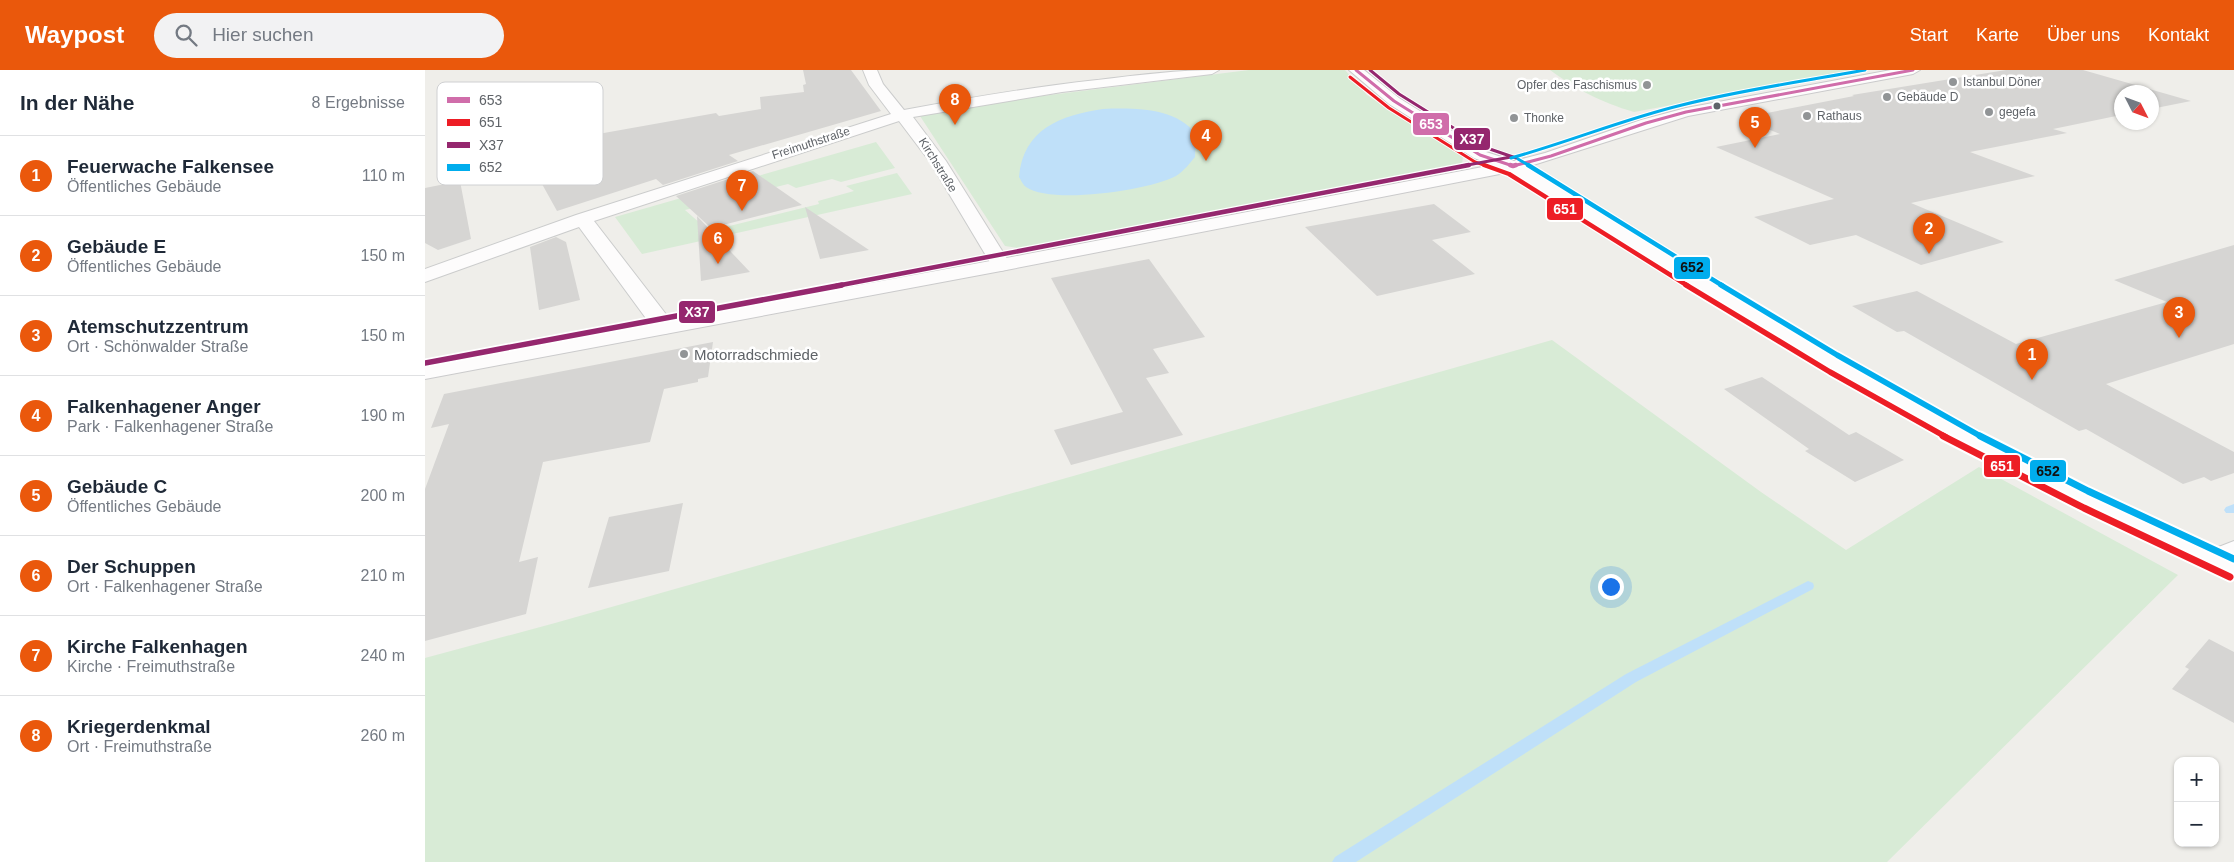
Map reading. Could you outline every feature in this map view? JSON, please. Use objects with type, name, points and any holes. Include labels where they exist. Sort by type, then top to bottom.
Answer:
[{"type":"street","name":"Kirchstraße","points":[[870,70],[876,85],[938,161],[1001,265]]},
{"type":"street","name":"Freimuthstraße","points":[[425,276],[583,218],[902,115],[963,103],[1062,88],[1212,70]]},
{"type":"street","points":[[1356,70],[1394,102],[1480,155],[1513,166],[1763,321],[1862,379],[2005,458],[2227,560]]},
{"type":"street","points":[[1375,70],[1406,94],[1500,150],[1513,166]]},
{"type":"street","points":[[425,372],[1001,265],[1513,166],[1551,156],[1646,123],[1686,112],[1913,70]]},
{"type":"street","points":[[583,218],[664,327]]},
{"type":"green space","points":[[1249,70],[1345,70],[1367,95],[1463,155],[1462,166],[1443,172],[1025,249],[1005,246],[920,116],[947,108]]},
{"type":"green space","points":[[1550,70],[1862,70],[1634,112],[1590,95]]},
{"type":"green space","points":[[876,142],[895,168],[841,182],[832,179],[796,188],[788,184],[685,210],[709,231],[819,204],[818,201],[854,191],[846,186],[897,173],[912,194],[642,254],[615,217]]},
{"type":"green space","points":[[1552,340],[1761,492],[1846,550],[1979,467],[2178,575],[1887,862],[425,862],[425,658],[555,623]]},
{"type":"water","points":[[1103,109],[1141,109],[1166,114],[1177,119],[1196,134],[1195,157],[1176,176],[1145,186],[1101,194],[1056,195],[1039,192],[1025,186],[1019,177],[1022,161],[1028,147],[1036,136],[1059,120]]},
{"type":"building","points":[[803,70],[851,70],[881,111],[729,155],[738,161],[663,185],[656,179],[557,211],[543,185],[603,185],[603,133],[716,113],[719,116],[761,109],[760,97],[804,92],[803,85],[806,84]]},
{"type":"building","points":[[2006,70],[2083,70],[2135,85],[2114,85],[2114,116],[2053,129],[2067,133],[1970,152],[2035,176],[1911,203],[2004,242],[1921,265],[1856,235],[1810,245],[1754,217],[1834,199],[1716,147],[1780,134],[1741,118],[1854,96],[1852,95]]},
{"type":"building","points":[[2159,92],[2191,101],[2159,107]]},
{"type":"building","points":[[753,171],[802,205],[711,228],[676,196]]},
{"type":"building","points":[[440,185],[461,185],[471,239],[438,250],[425,243],[425,188]]},
{"type":"building","points":[[1434,204],[1471,232],[1432,240],[1475,274],[1377,296],[1305,227]]},
{"type":"building","points":[[805,207],[869,250],[820,259]]},
{"type":"building","points":[[697,216],[750,272],[701,281]]},
{"type":"building","points":[[556,237],[566,242],[580,300],[539,310],[530,247]]},
{"type":"building","points":[[2234,245],[2234,344],[2106,384],[2234,452],[2234,473],[2211,481],[2204,477],[2183,484],[2086,429],[2079,431],[1904,331],[1897,332],[1852,306],[1917,291],[2016,344],[2167,302],[2114,280]]},
{"type":"building","points":[[1149,259],[1205,337],[1153,349],[1169,373],[1146,378],[1183,435],[1071,465],[1054,430],[1123,412],[1051,278]]},
{"type":"building","points":[[713,342],[708,377],[698,379],[698,382],[664,389],[650,442],[543,462],[519,562],[538,557],[526,614],[425,641],[425,489],[449,424],[431,428],[444,394]]},
{"type":"building","points":[[1762,377],[1849,435],[1856,432],[1904,460],[1855,482],[1805,451],[1809,449],[1724,389]]},
{"type":"building","points":[[683,503],[669,571],[588,588],[609,517]]},
{"type":"building","points":[[2209,639],[2234,652],[2234,723],[2172,689],[2189,669],[2185,667]]},
{"type":"waterway","points":[[2230,510],[2234,508]]},
{"type":"waterway","points":[[1341,862],[1631,678],[1808,586]]},
{"type":"transit line","name":"653","points":[[1356,70],[1394,101],[1480,155],[1513,166]]},
{"type":"transit line","name":"X37","points":[[1370,70],[1399,94],[1484,147],[1516,158]]},
{"type":"transit line","name":"652","points":[[1511,158],[1548,148],[1643,115],[1684,104],[1865,70]]},
{"type":"transit line","name":"653","points":[[1513,166],[1551,156],[1646,123],[1686,112],[1913,70]]},
{"type":"transit line","name":"651","points":[[1350,77],[1389,108],[1475,162],[1509,174],[1722,307],[1885,404],[2048,490],[2230,577]]},
{"type":"transit line","name":"X37","points":[[425,363],[999,256],[1511,157]]},
{"type":"transit line","name":"652","points":[[1518,159],[1783,323],[1945,417],[2088,491],[2234,559]]},
{"type":"place","name":"Istanbul Döner","points":[[1953,82]]},
{"type":"place","name":"Opfer des Faschismus","points":[[1647,85]]},
{"type":"place","name":"Gebäude D","points":[[1887,97]]},
{"type":"place","name":"gegefa","points":[[1989,112]]},
{"type":"place","name":"Rathaus","points":[[1807,116]]},
{"type":"place","name":"Thonke","points":[[1514,118]]},
{"type":"place","name":"Kriegerdenkmal","points":[[955,125]]},
{"type":"place","name":"Gebäude C","points":[[1755,148]]},
{"type":"place","name":"Falkenhagener Anger","points":[[1206,161]]},
{"type":"place","name":"Kirche Falkenhagen","points":[[742,211]]},
{"type":"place","name":"Gebäude E","points":[[1929,254]]},
{"type":"place","name":"Der Schuppen","points":[[718,264]]},
{"type":"place","name":"Atemschutzzentrum","points":[[2179,338]]},
{"type":"place","name":"Motorradschmiede","points":[[684,354]]},
{"type":"place","name":"Feuerwache Falkensee","points":[[2032,380]]}]
